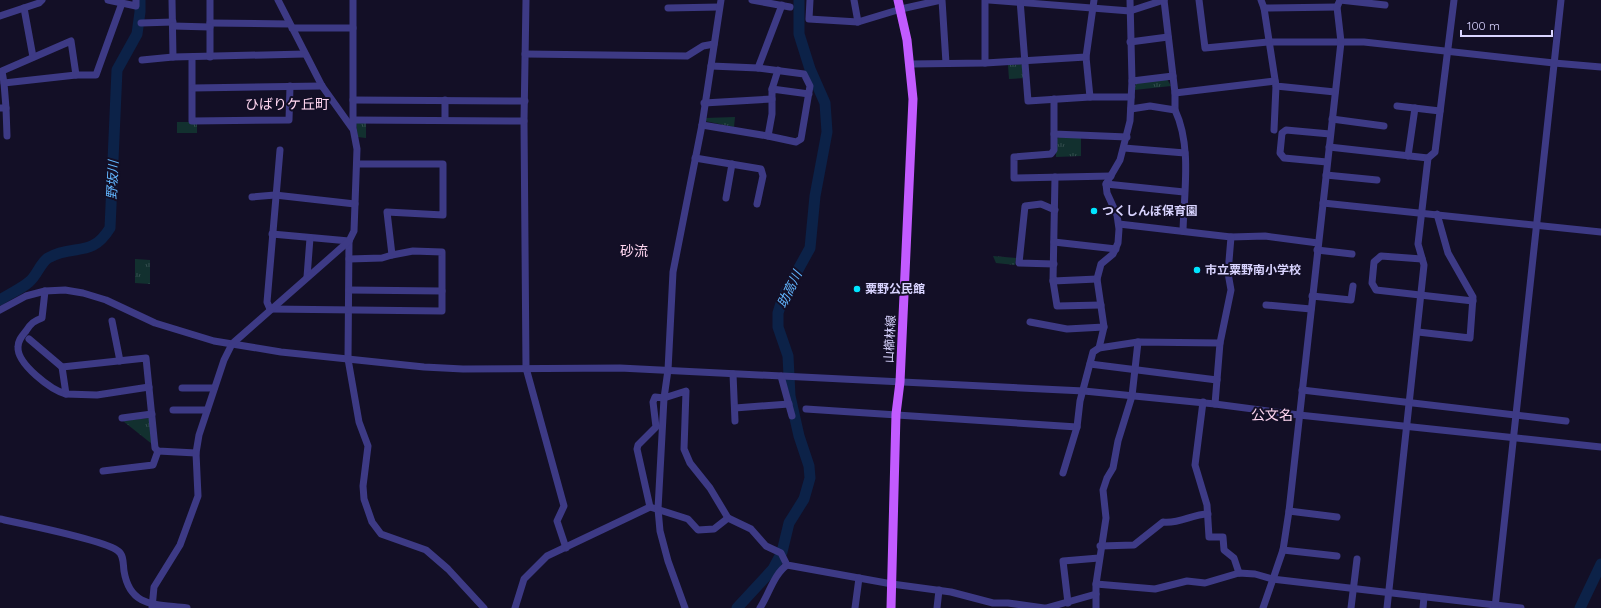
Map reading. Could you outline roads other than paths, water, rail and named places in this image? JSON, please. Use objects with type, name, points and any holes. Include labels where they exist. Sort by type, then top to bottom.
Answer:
[{"type":"main road","name":"山櫛林線","points":[[891,608],[896,414],[900,382],[913,99],[911,64],[899,4]]},
{"type":"street","points":[[0,16],[39,3],[42,0]]},
{"type":"street","points":[[108,0],[136,6],[136,0]]},
{"type":"street","points":[[172,0],[173,57]]},
{"type":"street","points":[[210,0],[210,57]]},
{"type":"street","points":[[278,0],[322,86],[352,128]]},
{"type":"street","points":[[152,606],[154,587],[180,545],[198,496],[196,453],[199,435],[214,388],[232,344],[349,241],[354,231],[357,150],[352,128],[353,0]]},
{"type":"street","points":[[526,0],[524,121],[526,368],[564,506],[557,521],[566,548]]},
{"type":"street","points":[[756,0],[790,7]]},
{"type":"street","points":[[810,0],[809,19],[858,22],[899,4],[942,0],[946,63]]},
{"type":"street","points":[[854,0],[858,22]]},
{"type":"street","points":[[985,0],[985,63]]},
{"type":"street","points":[[989,0],[1050,3],[1130,11],[1164,0],[1175,93],[1175,110],[1180,121],[1185,153],[1183,231]]},
{"type":"street","points":[[1090,97],[1086,57],[1094,0]]},
{"type":"street","points":[[1099,348],[1104,328],[1097,280],[1101,264],[1113,254],[1118,243],[1117,215],[1107,193],[1106,184],[1124,148],[1131,109],[1132,81],[1130,0]]},
{"type":"street","points":[[1199,0],[1205,48],[1268,42],[1364,42],[1601,67]]},
{"type":"street","points":[[1262,0],[1275,84],[1274,130]]},
{"type":"street","points":[[1386,608],[1418,332],[1424,265],[1418,244],[1421,213],[1428,158],[1435,152],[1454,0]]},
{"type":"street","points":[[1495,606],[1561,0]]},
{"type":"street","points":[[1020,1],[1028,101],[1090,97],[1131,97]]},
{"type":"street","points":[[1264,8],[1339,2],[1385,6]]},
{"type":"street","points":[[1263,608],[1283,550],[1289,511],[1317,246],[1341,42],[1339,2]]},
{"type":"street","points":[[4,83],[76,75],[96,75],[122,3]]},
{"type":"street","points":[[668,8],[720,4],[704,103],[702,125],[673,272],[668,370],[664,398],[658,509],[660,531],[668,561],[685,608]]},
{"type":"street","points":[[758,68],[782,5]]},
{"type":"street","points":[[24,8],[34,57]]},
{"type":"street","points":[[141,23],[353,28]]},
{"type":"street","points":[[1130,42],[1168,38]]},
{"type":"street","points":[[7,136],[3,108],[4,83],[1,70],[70,41],[76,75]]},
{"type":"street","points":[[526,54],[687,56],[703,46],[714,44]]},
{"type":"street","points":[[142,60],[173,57],[305,54]]},
{"type":"street","points":[[192,57],[192,121],[289,120],[290,86]]},
{"type":"street","points":[[911,64],[985,63],[1086,57]]},
{"type":"street","points":[[702,125],[796,142],[801,139],[809,94],[810,86],[804,74],[758,68],[711,66]]},
{"type":"street","points":[[768,136],[772,114],[772,89],[778,70]]},
{"type":"street","points":[[1132,81],[1173,76]]},
{"type":"street","points":[[1175,93],[1275,84],[1335,92]]},
{"type":"street","points":[[193,88],[322,86]]},
{"type":"street","points":[[772,89],[809,94]]},
{"type":"street","points":[[704,103],[772,99]]},
{"type":"street","points":[[1054,99],[1054,150],[1050,154],[1014,157],[1014,178],[1111,176]]},
{"type":"street","points":[[353,100],[525,101]]},
{"type":"street","points":[[444,100],[445,120]]},
{"type":"street","points":[[1131,109],[1150,106],[1175,110]]},
{"type":"street","points":[[1397,106],[1440,111]]},
{"type":"street","points":[[1408,156],[1415,108]]},
{"type":"street","points":[[1332,119],[1384,126]]},
{"type":"street","points":[[352,120],[524,121]]},
{"type":"street","points":[[1327,162],[1284,158],[1280,153],[1282,133],[1286,130],[1330,134]]},
{"type":"street","points":[[1054,134],[1127,137]]},
{"type":"street","points":[[1329,147],[1428,158]]},
{"type":"street","points":[[1124,148],[1185,153]]},
{"type":"street","points":[[270,309],[266,302],[280,150]]},
{"type":"street","points":[[695,158],[761,169],[763,176],[757,204]]},
{"type":"street","points":[[357,164],[443,164],[443,215],[387,212],[392,255]]},
{"type":"street","points":[[726,198],[732,164]]},
{"type":"street","points":[[1326,175],[1377,180]]},
{"type":"street","points":[[1055,177],[1053,281],[1057,306],[1101,305]]},
{"type":"street","points":[[1106,184],[1184,192]]},
{"type":"street","points":[[252,197],[275,195],[355,204]]},
{"type":"street","points":[[1323,203],[1601,232]]},
{"type":"street","points":[[1054,264],[1019,263],[1025,206],[1041,204],[1055,210]]},
{"type":"street","points":[[1418,332],[1470,338],[1473,297],[1448,253],[1437,214]]},
{"type":"street","points":[[1118,224],[1231,237],[1265,236],[1352,254]]},
{"type":"street","points":[[272,234],[349,241]]},
{"type":"street","points":[[1215,404],[1220,343],[1231,290],[1228,273],[1231,237]]},
{"type":"street","points":[[307,277],[310,238]]},
{"type":"street","points":[[349,241],[348,359],[358,422],[368,446],[364,498],[372,522],[381,534],[426,550],[444,565],[484,608]]},
{"type":"street","points":[[1054,242],[1116,249]]},
{"type":"street","points":[[270,309],[442,311],[442,252],[413,251],[382,258],[349,259]]},
{"type":"street","points":[[1422,259],[1380,256],[1374,262],[1372,283],[1376,290],[1473,301]]},
{"type":"street","points":[[1053,281],[1097,280]]},
{"type":"street","points":[[1312,296],[1351,300],[1353,286]]},
{"type":"street","points":[[0,310],[26,296],[46,291],[65,290],[83,293],[106,300],[155,323],[214,340],[232,344],[348,359],[447,369],[620,368],[1084,391],[1203,402],[1300,415],[1601,447]]},
{"type":"street","points":[[349,290],[442,291]]},
{"type":"street","points":[[46,291],[42,318],[33,321],[19,340],[19,354],[26,366],[58,392],[66,394],[97,395],[149,387]]},
{"type":"street","points":[[1266,304],[1311,309]]},
{"type":"street","points":[[112,321],[120,361]]},
{"type":"street","points":[[1030,322],[1067,329],[1104,328]]},
{"type":"street","points":[[29,339],[62,367],[66,394]]},
{"type":"street","points":[[1063,473],[1077,427],[1080,401],[1084,391],[1093,352],[1099,348],[1138,342],[1220,343]]},
{"type":"street","points":[[1096,608],[1096,584],[1100,546],[1106,518],[1103,490],[1114,463],[1118,441],[1132,396],[1138,342]]},
{"type":"street","points":[[62,367],[146,358],[155,448],[158,451]]},
{"type":"street","points":[[1090,364],[1217,380]]},
{"type":"street","points":[[733,374],[735,421]]},
{"type":"street","points":[[783,376],[792,416]]},
{"type":"street","points":[[182,388],[214,388]]},
{"type":"street","points":[[1302,390],[1409,404],[1566,421]]},
{"type":"street","points":[[650,506],[637,449],[656,427],[654,398],[664,398],[686,392],[684,449],[690,463],[710,488],[728,518],[751,529],[766,546],[781,553],[787,565]]},
{"type":"street","points":[[1203,402],[1195,465],[1207,505],[1209,537],[1223,537],[1224,550],[1234,558],[1239,573]]},
{"type":"street","points":[[735,408],[789,404]]},
{"type":"street","points":[[806,409],[1077,427]]},
{"type":"street","points":[[173,410],[207,410]]},
{"type":"street","points":[[122,418],[152,414]]},
{"type":"street","points":[[158,451],[196,453]]},
{"type":"street","points":[[103,471],[153,464],[158,451]]},
{"type":"street","points":[[515,608],[524,579],[547,556],[650,506],[688,519],[698,530],[714,529],[728,518]]},
{"type":"street","points":[[1289,511],[1337,517]]},
{"type":"street","points":[[1100,546],[1134,545],[1163,522],[1172,523],[1196,514],[1208,514]]},
{"type":"street","points":[[0,519],[80,538],[114,548],[122,555],[126,585],[137,598],[152,606],[187,608]]},
{"type":"street","points":[[1283,550],[1337,556]]},
{"type":"street","points":[[1068,603],[1063,561],[1099,558]]},
{"type":"street","points":[[1351,608],[1357,559]]},
{"type":"street","points":[[760,608],[769,595],[779,571],[787,565],[892,584],[939,590],[993,603],[1008,603],[1045,608],[1068,603],[1096,594]]},
{"type":"street","points":[[1096,584],[1155,589],[1187,581],[1205,583],[1239,573],[1255,574],[1272,579],[1521,608]]},
{"type":"street","points":[[856,608],[859,578]]},
{"type":"street","points":[[938,608],[939,590]]},
{"type":"street","points":[[1423,608],[1424,597]]},
{"type":"waterway","name":"野坂川","points":[[0,300],[29,282],[48,258],[66,251],[82,249],[96,244],[103,238],[110,228],[117,70],[137,34],[140,0]]},
{"type":"waterway","name":"助高川","points":[[737,608],[773,569],[782,552],[789,523],[804,499],[810,478],[809,466],[799,436],[790,396],[788,356],[778,327],[778,313],[783,297],[810,248],[815,196],[827,132],[825,103],[810,69],[799,34],[799,0]]},
{"type":"waterway","points":[[1580,608],[1601,564]]},
{"type":"place","name":"つくしんぼ保育園","points":[[1094,211]]},
{"type":"place","name":"市立粟野南小学校","points":[[1197,270]]},
{"type":"place","name":"粟野公民館","points":[[857,289]]},
{"type":"district","name":"ひばりケ丘町","points":[[287,104]]},
{"type":"district","name":"砂流","points":[[634,251]]},
{"type":"district","name":"公文名","points":[[1272,415]]}]
